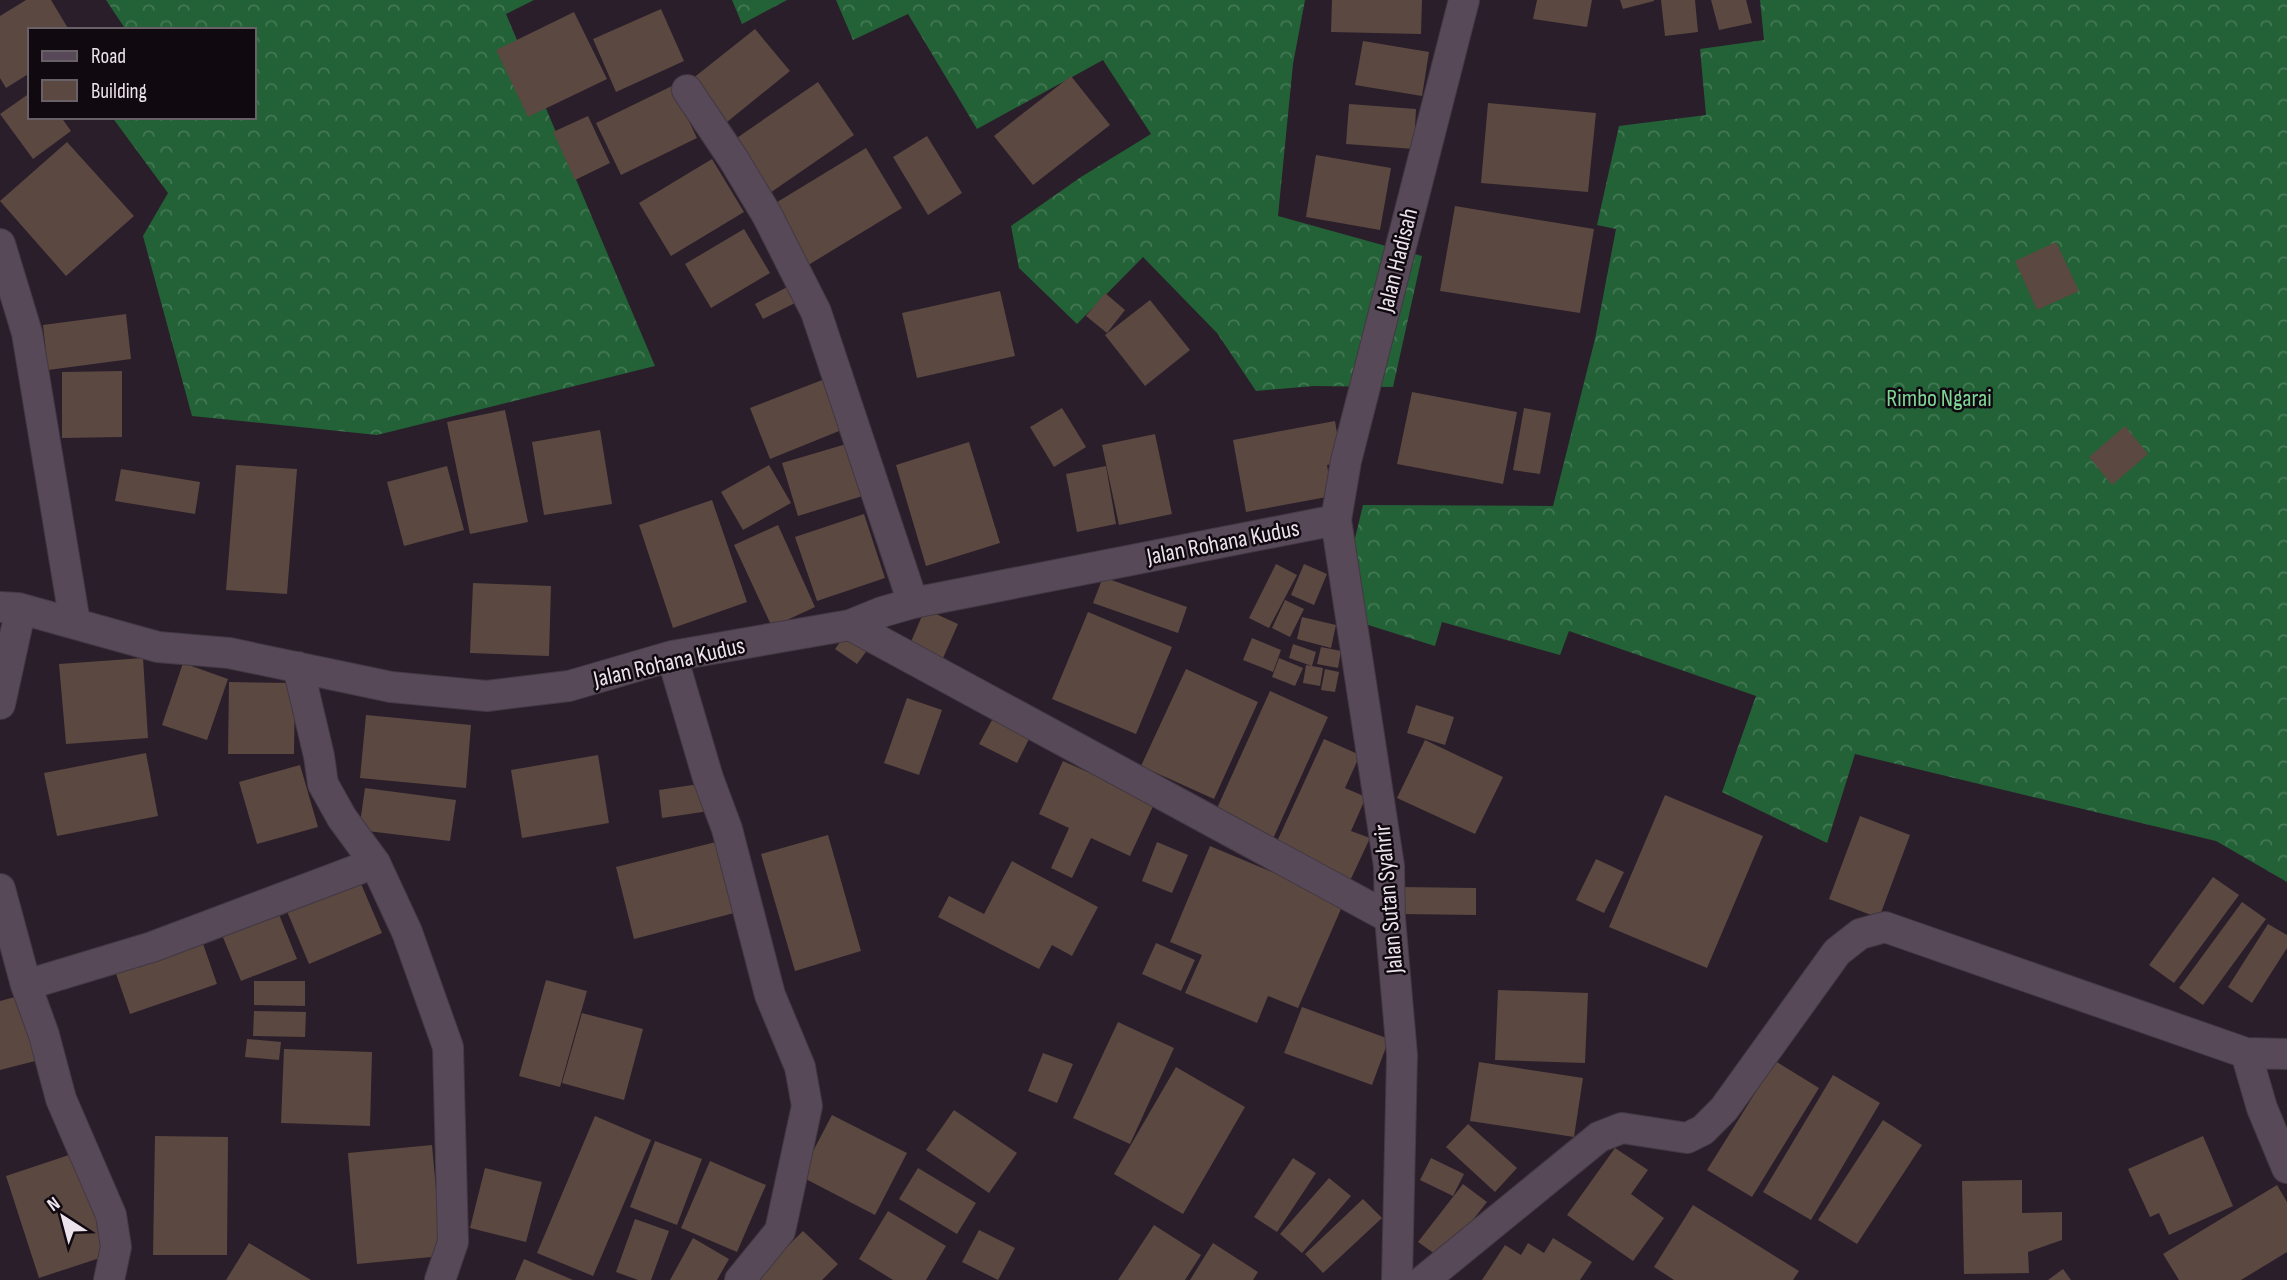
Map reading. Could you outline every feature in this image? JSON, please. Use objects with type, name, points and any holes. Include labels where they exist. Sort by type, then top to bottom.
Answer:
[{"type":"street","name":"Jalan Hadisah","points":[[1336,520],[1346,461],[1464,0]]},
{"type":"street","points":[[687,90],[767,215],[816,312],[913,603]]},
{"type":"street","points":[[0,244],[27,333],[75,623]]},
{"type":"street","name":"Jalan Rohana Kudus","points":[[9,607],[158,647],[229,653],[391,687],[487,696],[569,686],[672,656],[850,625],[913,603],[1336,520]]},
{"type":"street","name":"Jalan Sutan Syahrir","points":[[1336,520],[1389,866],[1390,918],[1402,1055],[1397,1280]]},
{"type":"street","points":[[0,704],[19,617],[9,607]]},
{"type":"street","points":[[850,625],[1390,918]]},
{"type":"street","points":[[672,656],[708,778],[727,829],[770,995],[800,1067],[807,1106],[780,1231],[740,1280]]},
{"type":"street","points":[[298,667],[323,784],[342,818],[374,863],[407,932],[448,1047],[453,1242],[439,1280]]},
{"type":"street","points":[[26,985],[152,947],[374,863]]},
{"type":"street","points":[[0,888],[61,1099],[111,1215],[116,1247],[109,1280]]},
{"type":"street","points":[[1424,1280],[1599,1136],[1622,1128],[1687,1138],[1703,1129],[1724,1109],[1837,952],[1860,934],[1885,927],[2246,1054],[2287,1054]]},
{"type":"street","points":[[2246,1054],[2262,1108],[2287,1168]]},
{"type":"green space","points":[[106,0],[534,0],[506,14],[655,366],[377,435],[192,416],[143,236],[168,193],[113,119],[256,119],[256,28],[125,28]]},
{"type":"green space","points":[[732,0],[787,0],[742,24]]},
{"type":"green space","points":[[836,0],[1305,0],[1293,64],[1278,216],[1422,256],[1393,387],[1314,386],[1256,391],[1217,333],[1143,257],[1077,324],[1019,268],[1011,226],[1081,177],[1151,134],[1103,60],[977,129],[908,14],[853,40]]},
{"type":"green space","name":"Rimbo Ngarai","points":[[1760,0],[2287,0],[2287,882],[2216,841],[1855,754],[1827,843],[1722,792],[1756,696],[1569,631],[1560,655],[1442,622],[1435,646],[1362,623],[1351,555],[1363,505],[1553,506],[1595,339],[1616,229],[1597,225],[1619,126],[1706,115],[1700,49],[1764,40]]},
{"type":"building","points":[[26,0],[51,0],[68,28],[28,28],[28,74],[6,88],[0,78],[0,16]]},
{"type":"building","points":[[1332,0],[1422,0],[1421,34],[1331,32]]},
{"type":"building","points":[[1537,0],[1592,0],[1587,27],[1533,19]]},
{"type":"building","points":[[1620,0],[1654,0],[1654,1],[1623,9]]},
{"type":"building","points":[[1661,0],[1695,0],[1698,32],[1665,36]]},
{"type":"building","points":[[1711,0],[1746,0],[1752,23],[1719,30]]},
{"type":"building","points":[[661,9],[684,61],[616,92],[593,39]]},
{"type":"building","points":[[574,12],[607,79],[528,117],[496,50]]},
{"type":"building","points":[[755,29],[790,71],[727,122],[692,79]]},
{"type":"building","points":[[1363,41],[1429,52],[1422,96],[1355,85]]},
{"type":"building","points":[[1071,76],[1110,125],[1033,185],[994,136]]},
{"type":"building","points":[[818,82],[854,135],[767,195],[731,142]]},
{"type":"building","points":[[672,86],[697,138],[621,175],[596,123]]},
{"type":"building","points":[[28,94],[28,119],[62,119],[71,131],[33,159],[0,114]]},
{"type":"building","points":[[1488,103],[1596,113],[1588,192],[1481,183]]},
{"type":"building","points":[[1349,104],[1416,109],[1414,149],[1346,144]]},
{"type":"building","points":[[588,116],[610,163],[575,180],[553,132]]},
{"type":"building","points":[[927,136],[962,193],[928,215],[893,157]]},
{"type":"building","points":[[67,142],[134,216],[66,276],[0,201]]},
{"type":"building","points":[[866,148],[902,208],[805,267],[769,207]]},
{"type":"building","points":[[1316,155],[1391,168],[1380,230],[1306,217]]},
{"type":"building","points":[[712,159],[744,212],[671,256],[639,203]]},
{"type":"building","points":[[1455,206],[1594,229],[1580,313],[1440,291]]},
{"type":"building","points":[[744,229],[770,273],[711,308],[685,264]]},
{"type":"building","points":[[2056,242],[2079,291],[2037,310],[2015,261]]},
{"type":"building","points":[[793,284],[801,300],[763,319],[755,304]]},
{"type":"building","points":[[1000,291],[1015,356],[917,378],[902,313]]},
{"type":"building","points":[[1105,293],[1125,310],[1107,333],[1086,316]]},
{"type":"building","points":[[1150,300],[1190,350],[1145,386],[1105,335]]},
{"type":"building","points":[[126,314],[131,359],[48,370],[43,325]]},
{"type":"building","points":[[122,371],[122,437],[62,438],[62,372]]},
{"type":"building","points":[[830,377],[849,427],[770,459],[750,408]]},
{"type":"building","points":[[1412,392],[1517,412],[1503,484],[1397,464]]},
{"type":"building","points":[[1062,408],[1086,447],[1054,467],[1030,427]]},
{"type":"building","points":[[1524,408],[1551,413],[1540,474],[1513,470]]},
{"type":"building","points":[[505,410],[528,522],[470,534],[447,422]]},
{"type":"building","points":[[1335,421],[1342,462],[1327,465],[1332,496],[1246,512],[1233,440]]},
{"type":"building","points":[[2125,426],[2148,454],[2112,485],[2089,457]]},
{"type":"building","points":[[600,430],[612,504],[544,515],[532,442]]},
{"type":"building","points":[[1155,434],[1172,514],[1119,525],[1102,445]]},
{"type":"building","points":[[853,442],[869,494],[798,516],[782,463]]},
{"type":"building","points":[[969,442],[1000,543],[926,566],[896,465]]},
{"type":"building","points":[[236,465],[297,469],[287,594],[226,590]]},
{"type":"building","points":[[769,465],[791,503],[743,530],[721,492]]},
{"type":"building","points":[[447,466],[464,530],[404,546],[387,482]]},
{"type":"building","points":[[1106,466],[1116,524],[1077,532],[1066,474]]},
{"type":"building","points":[[121,469],[200,482],[195,514],[115,501]]},
{"type":"building","points":[[712,500],[747,602],[673,628],[639,525]]},
{"type":"building","points":[[864,514],[885,578],[817,601],[795,537]]},
{"type":"building","points":[[778,525],[815,607],[772,627],[734,545]]},
{"type":"building","points":[[1276,564],[1297,575],[1269,628],[1249,618]]},
{"type":"building","points":[[1304,564],[1327,574],[1314,605],[1291,595]]},
{"type":"building","points":[[1103,577],[1187,607],[1178,633],[1093,603]]},
{"type":"building","points":[[473,583],[551,586],[549,656],[470,653]]},
{"type":"building","points":[[1285,600],[1304,609],[1290,637],[1272,628]]},
{"type":"building","points":[[925,609],[958,624],[940,665],[907,651]]},
{"type":"building","points":[[1088,612],[1172,647],[1136,734],[1052,699]]},
{"type":"building","points":[[1302,617],[1336,625],[1331,648],[1297,639]]},
{"type":"building","points":[[846,634],[868,649],[857,664],[835,649]]},
{"type":"building","points":[[1252,638],[1281,650],[1273,672],[1243,660]]},
{"type":"building","points":[[1293,644],[1316,652],[1312,666],[1289,658]]},
{"type":"building","points":[[1321,647],[1341,651],[1338,668],[1317,664]]},
{"type":"building","points":[[143,658],[148,738],[66,744],[59,664]]},
{"type":"building","points":[[1279,658],[1303,668],[1295,686],[1272,677]]},
{"type":"building","points":[[183,663],[228,679],[207,740],[162,725]]},
{"type":"building","points":[[1306,665],[1323,668],[1320,686],[1303,683]]},
{"type":"building","points":[[1186,669],[1258,702],[1214,799],[1141,766]]},
{"type":"building","points":[[1325,669],[1339,672],[1335,692],[1321,690]]},
{"type":"building","points":[[229,682],[295,683],[294,754],[228,754]]},
{"type":"building","points":[[1270,691],[1328,717],[1272,841],[1214,815]]},
{"type":"building","points":[[907,698],[942,710],[919,775],[884,763]]},
{"type":"building","points":[[1416,705],[1454,717],[1445,745],[1407,733]]},
{"type":"building","points":[[366,715],[471,725],[466,788],[360,778]]},
{"type":"building","points":[[992,720],[1029,739],[1017,763],[979,744]]},
{"type":"building","points":[[1324,739],[1360,755],[1345,788],[1366,797],[1351,831],[1370,838],[1349,883],[1274,848]]},
{"type":"building","points":[[1425,740],[1503,777],[1475,834],[1397,798]]},
{"type":"building","points":[[146,753],[158,816],[57,836],[44,773]]},
{"type":"building","points":[[598,755],[609,823],[522,838],[511,770]]},
{"type":"building","points":[[1063,761],[1155,802],[1130,856],[1091,838],[1072,878],[1051,868],[1069,828],[1039,814]]},
{"type":"building","points":[[300,765],[318,827],[257,844],[239,782]]},
{"type":"building","points":[[706,783],[709,811],[662,818],[659,790]]},
{"type":"building","points":[[365,788],[456,800],[450,841],[359,830]]},
{"type":"building","points":[[1665,795],[1763,836],[1707,968],[1609,927]]},
{"type":"building","points":[[1860,816],[1910,835],[1879,918],[1829,899]]},
{"type":"building","points":[[828,835],[861,951],[795,971],[761,854]]},
{"type":"building","points":[[720,841],[738,912],[634,939],[616,867]]},
{"type":"building","points":[[1157,842],[1188,855],[1172,893],[1142,881]]},
{"type":"building","points":[[1210,846],[1344,902],[1298,1008],[1268,996],[1257,1023],[1185,993],[1202,955],[1170,942]]},
{"type":"building","points":[[1596,859],[1624,872],[1604,913],[1576,900]]},
{"type":"building","points":[[1012,861],[1098,907],[1072,956],[1052,945],[1039,969],[938,917],[949,896],[984,914]]},
{"type":"building","points":[[2213,877],[2239,895],[2174,983],[2149,965]]},
{"type":"building","points":[[359,879],[382,933],[309,964],[286,909]]},
{"type":"building","points":[[1402,887],[1476,888],[1476,915],[1402,914]]},
{"type":"building","points":[[2242,902],[2266,919],[2203,1005],[2179,988]]},
{"type":"building","points":[[278,912],[297,959],[241,981],[222,935]]},
{"type":"building","points":[[2268,924],[2287,935],[2287,948],[2252,1003],[2228,987]]},
{"type":"building","points":[[201,938],[217,984],[130,1014],[114,968]]},
{"type":"building","points":[[1156,943],[1195,960],[1181,991],[1142,974]]},
{"type":"building","points":[[546,980],[587,991],[560,1087],[519,1076]]},
{"type":"building","points":[[254,981],[305,981],[305,1006],[254,1005]]},
{"type":"building","points":[[1498,990],[1588,993],[1585,1063],[1495,1060]]},
{"type":"building","points":[[26,994],[43,1059],[0,1070],[0,1001]]},
{"type":"building","points":[[1302,1007],[1389,1039],[1372,1085],[1284,1053]]},
{"type":"building","points":[[254,1011],[306,1012],[305,1037],[253,1036]]},
{"type":"building","points":[[582,1013],[643,1029],[624,1100],[562,1083]]},
{"type":"building","points":[[1118,1022],[1174,1048],[1130,1144],[1073,1118]]},
{"type":"building","points":[[247,1039],[281,1042],[279,1060],[245,1057]]},
{"type":"building","points":[[284,1049],[372,1052],[370,1126],[281,1123]]},
{"type":"building","points":[[1043,1053],[1073,1064],[1057,1103],[1028,1091]]},
{"type":"building","points":[[1775,1061],[1819,1088],[1752,1197],[1707,1170]]},
{"type":"building","points":[[1479,1062],[1583,1078],[1574,1137],[1470,1121]]},
{"type":"building","points":[[1176,1067],[1245,1107],[1183,1214],[1114,1174]]},
{"type":"building","points":[[1833,1075],[1880,1103],[1811,1220],[1763,1192]]},
{"type":"building","points":[[954,1110],[1017,1153],[989,1193],[926,1150]]},
{"type":"building","points":[[832,1115],[907,1153],[875,1215],[800,1176]]},
{"type":"building","points":[[595,1116],[651,1140],[593,1276],[537,1253]]},
{"type":"building","points":[[1883,1120],[1922,1145],[1857,1244],[1818,1220]]},
{"type":"building","points":[[1468,1124],[1517,1168],[1495,1192],[1446,1147]]},
{"type":"building","points":[[155,1136],[228,1137],[227,1255],[153,1255]]},
{"type":"building","points":[[2203,1136],[2233,1206],[2169,1235],[2159,1213],[2150,1217],[2128,1169]]},
{"type":"building","points":[[655,1141],[702,1159],[677,1225],[630,1207]]},
{"type":"building","points":[[432,1145],[442,1256],[357,1264],[348,1153]]},
{"type":"building","points":[[1615,1148],[1648,1170],[1631,1194],[1664,1218],[1633,1261],[1567,1215]]},
{"type":"building","points":[[78,1152],[112,1254],[39,1278],[6,1176]]},
{"type":"building","points":[[1293,1158],[1316,1173],[1277,1232],[1254,1217]]},
{"type":"building","points":[[1431,1158],[1464,1174],[1453,1196],[1420,1180]]},
{"type":"building","points":[[710,1161],[766,1185],[737,1252],[681,1228]]},
{"type":"building","points":[[485,1168],[542,1182],[526,1242],[470,1228]]},
{"type":"building","points":[[918,1168],[976,1203],[957,1234],[899,1199]]},
{"type":"building","points":[[1329,1178],[1351,1196],[1302,1253],[1280,1234]]},
{"type":"building","points":[[2022,1180],[2022,1213],[2062,1212],[2062,1240],[2028,1252],[2029,1273],[1964,1274],[1962,1181]]},
{"type":"building","points":[[1463,1184],[1487,1202],[1442,1259],[1418,1242]]},
{"type":"building","points":[[2277,1185],[2287,1202],[2287,1252],[2241,1280],[2179,1280],[2163,1254]]},
{"type":"building","points":[[1363,1199],[1382,1218],[1323,1273],[1305,1254]]},
{"type":"building","points":[[1693,1205],[1799,1271],[1793,1280],[1674,1280],[1654,1267]]},
{"type":"building","points":[[888,1211],[946,1246],[926,1280],[893,1280],[859,1259]]},
{"type":"building","points":[[635,1219],[669,1231],[651,1280],[638,1280],[616,1272]]},
{"type":"building","points":[[1154,1225],[1201,1255],[1185,1280],[1118,1280]]},
{"type":"building","points":[[979,1230],[1015,1248],[998,1280],[962,1262]]},
{"type":"building","points":[[803,1231],[838,1264],[822,1280],[753,1280]]},
{"type":"building","points":[[693,1238],[729,1259],[717,1280],[670,1280]]},
{"type":"building","points":[[1553,1238],[1592,1262],[1580,1280],[1482,1280],[1505,1245],[1521,1255],[1528,1243],[1544,1253]]},
{"type":"building","points":[[249,1243],[311,1280],[226,1280]]},
{"type":"building","points":[[1213,1243],[1258,1272],[1253,1280],[1190,1280]]},
{"type":"building","points":[[524,1259],[573,1280],[515,1280]]},
{"type":"building","points":[[2063,1269],[2071,1280],[2048,1280]]}]
